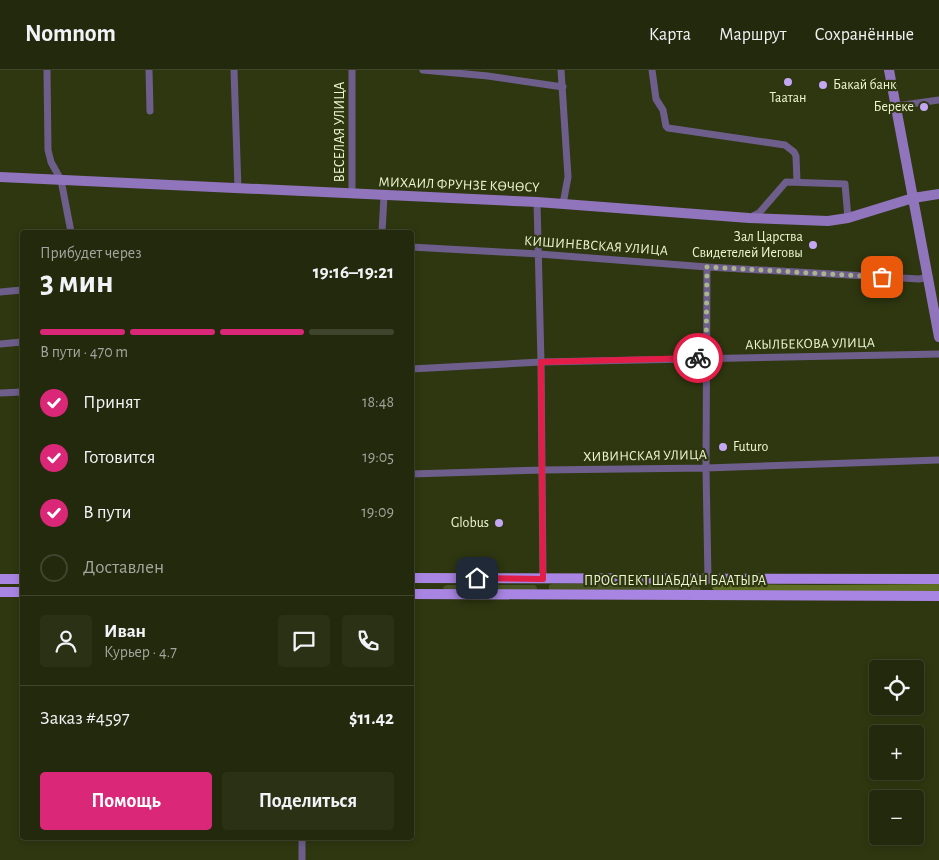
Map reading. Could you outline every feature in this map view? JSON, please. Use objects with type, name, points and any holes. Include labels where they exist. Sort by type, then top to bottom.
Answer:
[{"type":"main road","points":[[889,70],[939,337]]},
{"type":"main road","name":"МИХАИЛ ФРУНЗЕ КӨЧӨСҮ","points":[[0,177],[537,202],[749,218],[828,221],[848,218],[913,198],[939,194]]},
{"type":"main road","name":"ПРОСПЕКТ ШАБДАН БААТЫРА","points":[[414,578],[939,580]]},
{"type":"main road","points":[[439,578],[440,594]]},
{"type":"main road","points":[[0,579],[20,579]]},
{"type":"main road","points":[[543,579],[544,594]]},
{"type":"main road","points":[[708,580],[708,594]]},
{"type":"main road","points":[[0,592],[20,592]]},
{"type":"main road","name":"ПРОСПЕКТ ШАБДАН БААТЫРА","points":[[414,594],[939,596]]},
{"type":"street","points":[[46,70],[48,150],[51,162],[61,180],[71,230]]},
{"type":"street","points":[[149,70],[150,110]]},
{"type":"street","points":[[234,70],[238,189]]},
{"type":"street","name":"ВЕСЕЛАЯ УЛИЦА","points":[[352,70],[352,194]]},
{"type":"street","points":[[423,70],[488,76],[562,87]]},
{"type":"street","points":[[561,70],[568,177],[563,204]]},
{"type":"street","points":[[652,70],[656,98],[663,110],[665,124],[668,128],[786,145],[796,156],[797,182]]},
{"type":"street","points":[[896,106],[939,100]]},
{"type":"street","points":[[749,218],[759,212],[786,182],[797,182],[845,184],[848,218]]},
{"type":"street","points":[[382,230],[384,196]]},
{"type":"street","points":[[537,202],[543,579]]},
{"type":"street","name":"КИШИНЕВСКАЯ УЛИЦА","points":[[414,248],[539,254],[707,267],[919,279],[929,277]]},
{"type":"street","points":[[707,267],[706,468],[708,580]]},
{"type":"street","points":[[0,292],[20,290]]},
{"type":"street","points":[[0,344],[20,342]]},
{"type":"street","name":"АКЫЛБЕКОВА УЛИЦА","points":[[414,369],[541,362],[939,354]]},
{"type":"street","points":[[0,394],[20,392]]},
{"type":"street","name":"ХИВИНСКАЯ УЛИЦА","points":[[414,474],[706,468],[939,460]]},
{"type":"street","points":[[302,840],[302,860]]},
{"type":"green space","points":[[20,411],[20,465],[19,463]]},
{"type":"green space","points":[[698,583],[701,591],[549,591],[549,585],[552,584]]},
{"type":"green space","points":[[716,584],[939,584],[939,591],[714,591],[712,588]]},
{"type":"green space","points":[[447,585],[535,585],[537,590],[444,590],[443,587]]},
{"type":"way so far","points":[[698,358],[706,358],[707,267],[882,277]]},
{"type":"place","name":"Таатан","points":[[788,82]]},
{"type":"place","name":"Бакай банк","points":[[823,85]]},
{"type":"place","name":"Береке","points":[[924,107]]},
{"type":"place","name":"Зал Царства Свидетелей Иеговы","points":[[813,245]]},
{"type":"place","name":"Futuro","points":[[723,447]]},
{"type":"place","name":"Globus","points":[[499,523]]},
{"type":"route","points":[[477,578],[543,579],[541,362],[698,358]]}]
